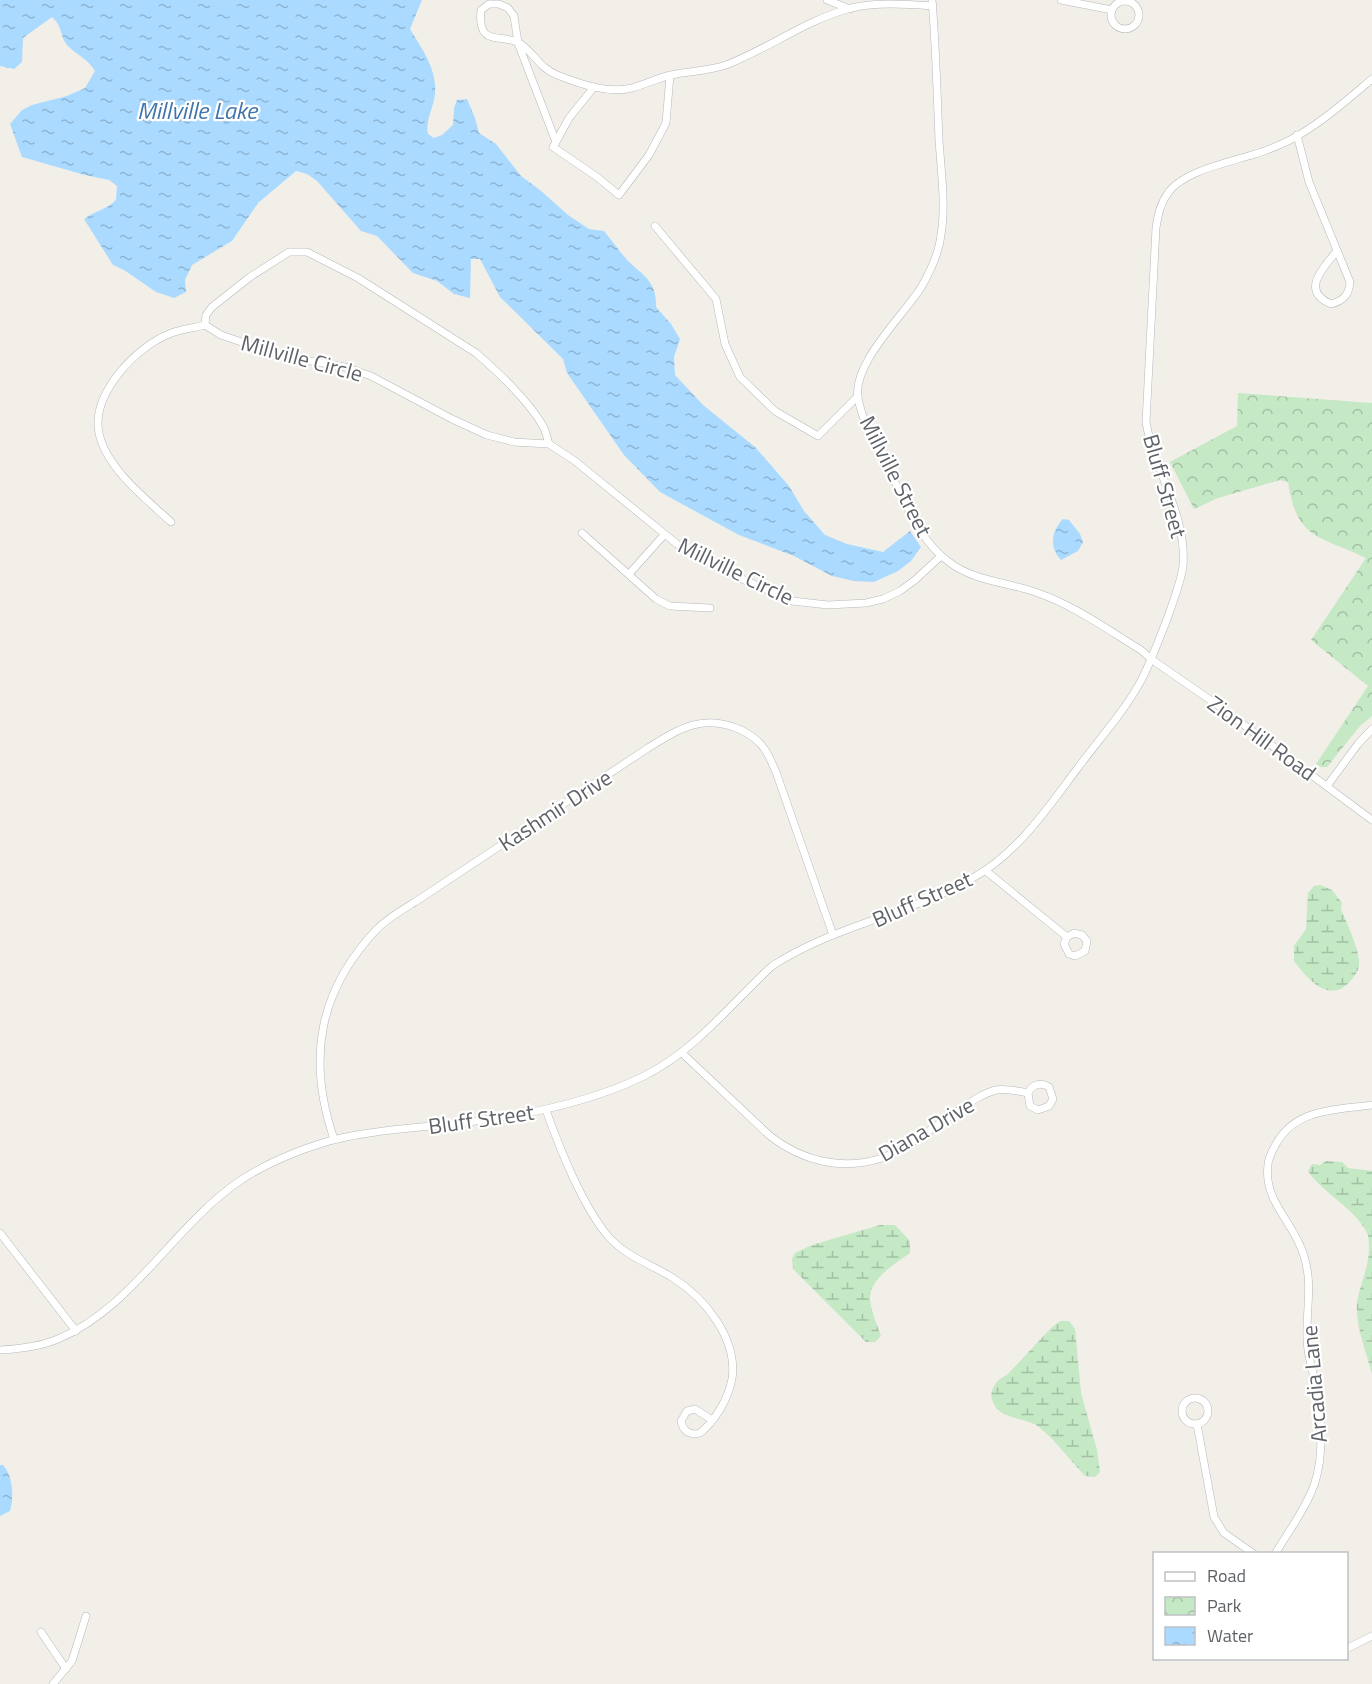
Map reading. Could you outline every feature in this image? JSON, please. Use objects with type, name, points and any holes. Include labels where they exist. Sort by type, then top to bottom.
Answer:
[{"type":"street","points":[[827,0],[850,9]]},
{"type":"street","points":[[1060,0],[1112,10]]},
{"type":"street","points":[[1121,2],[1130,2],[1138,9],[1138,19],[1128,28],[1119,27],[1113,20],[1112,10],[1121,2]]},
{"type":"street","points":[[556,142],[518,43],[514,16],[508,8],[499,4],[489,4],[481,10],[480,22],[485,33],[495,39],[518,43],[538,63],[554,74],[594,87],[620,90],[670,75],[724,66],[808,25],[850,9],[932,3]]},
{"type":"street","name":"Millville Street","points":[[932,3],[941,235],[934,261],[922,286],[868,361],[860,378],[858,396],[868,426],[907,507],[926,538],[941,556],[965,572],[1040,593],[1115,634],[1151,659]]},
{"type":"street","points":[[594,87],[569,118],[553,147],[619,195],[649,155],[666,123],[670,75]]},
{"type":"street","name":"Bluff Street","points":[[0,1350],[47,1343],[76,1331],[117,1300],[198,1215],[242,1180],[276,1162],[334,1139],[546,1110],[618,1088],[643,1077],[682,1053],[772,966],[789,955],[833,935],[928,900],[986,871],[1012,850],[1052,803],[1125,704],[1142,677],[1176,594],[1183,566],[1182,538],[1173,501],[1149,440],[1146,422],[1159,210],[1168,192],[1179,181],[1258,153],[1297,135],[1372,79]]},
{"type":"street","points":[[1297,135],[1309,182],[1350,282],[1349,290],[1340,302],[1331,304],[1322,299],[1315,287],[1316,279],[1336,252]]},
{"type":"street","points":[[655,226],[716,299],[725,344],[740,377],[775,411],[818,436],[858,396]]},
{"type":"street","points":[[171,522],[127,480],[103,443],[99,432],[99,420],[105,393],[116,375],[132,358],[169,334],[205,325],[206,315],[212,307],[289,252],[307,252],[358,278],[476,353],[534,413],[544,428],[549,444]]},
{"type":"street","name":"Millville Circle","points":[[205,325],[220,335],[282,356],[345,368],[371,376],[487,435],[514,442],[549,444],[575,461],[664,535],[692,554],[792,601],[810,605],[866,603],[883,598],[900,591],[941,556]]},
{"type":"street","points":[[582,533],[641,587],[670,606],[710,608]]},
{"type":"street","points":[[629,574],[664,535]]},
{"type":"street","name":"Zion Hill Road","points":[[1151,659],[1216,704],[1372,820]]},
{"type":"street","name":"Kashmir Drive","points":[[334,1139],[319,1077],[320,1042],[331,997],[349,966],[377,929],[672,732],[690,725],[708,722],[726,723],[751,735],[764,748],[776,772],[833,935]]},
{"type":"street","points":[[1327,786],[1372,729]]},
{"type":"street","points":[[986,871],[1067,937]]},
{"type":"street","name":"Diana Drive","points":[[682,1053],[784,1148],[810,1159],[829,1163],[865,1162],[883,1158],[980,1097],[998,1090],[1006,1089],[1028,1094]]},
{"type":"street","name":"Arcadia Lane","points":[[1276,1552],[1311,1494],[1318,1470],[1321,1442],[1317,1393],[1307,1338],[1309,1279],[1296,1235],[1272,1200],[1269,1190],[1268,1165],[1271,1152],[1284,1131],[1305,1116],[1372,1105]]},
{"type":"street","points":[[546,1110],[589,1207],[609,1238],[632,1256],[686,1287],[706,1308],[726,1339],[732,1357],[732,1377],[727,1396],[712,1420]]},
{"type":"street","points":[[0,1233],[76,1331]]},
{"type":"street","points":[[1197,1424],[1214,1517],[1224,1533],[1251,1552]]},
{"type":"street","points":[[53,1684],[72,1661],[86,1616]]},
{"type":"street","points":[[41,1632],[66,1670]]},
{"type":"street","points":[[1348,1648],[1372,1636]]},
{"type":"green space","points":[[1238,393],[1372,403],[1372,716],[1360,726],[1327,767],[1316,764],[1368,686],[1311,640],[1366,558],[1313,534],[1304,526],[1297,516],[1288,482],[1280,480],[1218,498],[1194,509],[1170,462],[1237,426]]},
{"type":"green space","points":[[1320,885],[1332,890],[1342,903],[1341,910],[1359,958],[1355,975],[1344,987],[1336,990],[1320,987],[1306,976],[1294,961],[1294,946],[1306,929],[1308,893],[1314,886]]},
{"type":"green space","points":[[1326,1161],[1342,1162],[1348,1168],[1372,1171],[1372,1374],[1357,1316],[1358,1297],[1368,1260],[1368,1235],[1356,1217],[1322,1187],[1308,1171],[1312,1164],[1320,1165]]},
{"type":"green space","points":[[880,1225],[895,1225],[910,1241],[910,1253],[884,1272],[874,1285],[870,1299],[881,1336],[875,1342],[866,1342],[793,1269],[792,1259],[795,1253],[812,1245]]},
{"type":"green space","points":[[1060,1321],[1069,1321],[1075,1329],[1081,1393],[1097,1450],[1100,1472],[1095,1477],[1085,1476],[1039,1427],[1000,1412],[991,1398],[996,1383],[1007,1375]]},
{"type":"water","name":"Millville Lake","points":[[0,0],[422,0],[410,29],[428,60],[434,76],[435,93],[428,123],[428,134],[434,138],[442,135],[453,125],[457,100],[467,99],[479,133],[496,144],[521,176],[568,215],[589,229],[604,231],[628,261],[652,285],[656,307],[680,339],[674,357],[675,375],[703,405],[755,447],[789,486],[804,511],[825,535],[847,544],[883,552],[910,531],[921,547],[911,561],[898,571],[874,582],[854,581],[832,576],[794,556],[739,535],[660,492],[624,455],[567,373],[563,359],[500,297],[480,259],[471,259],[470,298],[454,294],[437,281],[413,273],[377,236],[361,231],[317,181],[307,174],[296,171],[258,203],[232,241],[192,265],[185,280],[186,292],[174,298],[156,292],[113,265],[84,219],[116,200],[117,186],[109,180],[22,157],[10,124],[22,110],[32,105],[67,96],[85,88],[95,71],[66,43],[52,17],[23,38],[22,62],[14,69],[0,66]]},
{"type":"water","points":[[1063,519],[1069,520],[1083,542],[1078,551],[1061,560],[1053,545],[1053,540],[1056,529]]},
{"type":"water","points":[[0,1465],[3,1465],[9,1475],[12,1499],[10,1511],[0,1516]]}]
